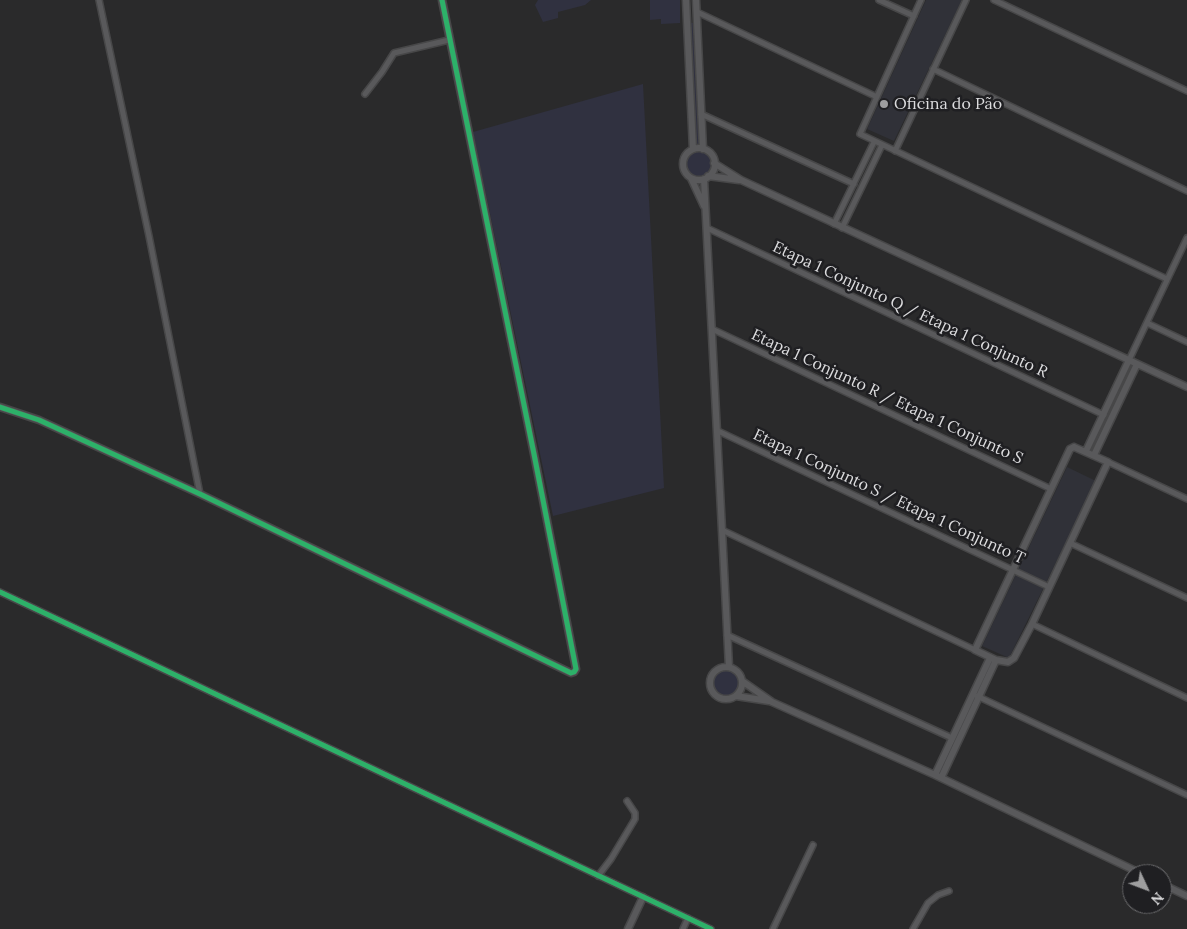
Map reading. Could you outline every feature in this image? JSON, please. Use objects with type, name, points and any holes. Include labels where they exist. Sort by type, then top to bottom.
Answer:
[{"type":"street","points":[[99,0],[149,236],[200,494]]},
{"type":"street","points":[[0,407],[39,420],[200,494],[572,673],[576,671],[442,0]]},
{"type":"street","points":[[686,0],[693,149]]},
{"type":"street","points":[[696,0],[703,149]]},
{"type":"street","points":[[879,0],[914,16]]},
{"type":"street","points":[[921,0],[860,133],[874,142],[1168,279]]},
{"type":"street","points":[[895,151],[966,0]]},
{"type":"street","points":[[994,0],[1187,91]]},
{"type":"street","points":[[697,12],[877,97]]},
{"type":"street","points":[[687,21],[697,20]]},
{"type":"street","points":[[365,94],[394,52],[449,40]]},
{"type":"street","points":[[933,69],[1187,191]]},
{"type":"street","points":[[701,114],[854,184]]},
{"type":"street","points":[[834,224],[874,142]]},
{"type":"street","points":[[842,228],[882,145]]},
{"type":"street","points":[[704,208],[691,178],[684,171],[683,166],[685,156],[693,149],[703,149],[711,154],[714,163],[714,168],[706,178],[704,208],[718,431],[729,667]]},
{"type":"street","points":[[714,163],[741,180],[842,228],[1187,387]]},
{"type":"street","points":[[691,178],[697,180],[706,178],[741,180]]},
{"type":"street","name":"Etapa 1 Conjunto Q / Etapa 1 Conjunto R","points":[[706,228],[1104,414]]},
{"type":"street","points":[[1086,451],[1186,240]]},
{"type":"street","points":[[1147,323],[1187,342]]},
{"type":"street","name":"Etapa 1 Conjunto R / Etapa 1 Conjunto S","points":[[712,329],[1051,488]]},
{"type":"street","points":[[1094,455],[1137,364]]},
{"type":"street","name":"Etapa 1 Conjunto S / Etapa 1 Conjunto T","points":[[718,431],[1049,587]]},
{"type":"street","points":[[975,650],[1070,449],[1074,447],[1086,451],[1187,498]]},
{"type":"street","points":[[722,530],[993,659],[1008,662],[1013,660],[1032,624],[1108,462]]},
{"type":"street","points":[[1070,543],[1187,598]]},
{"type":"street","points":[[0,592],[711,929]]},
{"type":"street","points":[[1032,624],[1187,698]]},
{"type":"street","points":[[727,635],[952,738]]},
{"type":"street","points":[[938,777],[952,738],[972,694],[993,659]]},
{"type":"street","points":[[938,777],[980,698],[993,659]]},
{"type":"street","points":[[772,702],[736,696],[727,699],[717,697],[713,694],[709,684],[710,680],[719,668],[729,667],[738,672],[742,681],[772,702],[938,777],[1122,864]]},
{"type":"street","points":[[736,696],[741,689],[742,681]]},
{"type":"street","points":[[972,694],[1187,795]]},
{"type":"street","points":[[598,876],[612,859],[635,819],[635,813],[627,801]]},
{"type":"street","points":[[772,929],[813,845]]},
{"type":"street","points":[[1172,889],[1187,896]]},
{"type":"street","points":[[914,929],[928,903],[938,895],[949,891]]},
{"type":"street","points":[[628,929],[643,897]]},
{"type":"street","points":[[683,929],[688,918]]},
{"type":"shaded area","points":[[538,0],[591,0],[585,5],[558,12],[558,18],[543,22],[535,5]]},
{"type":"shaded area","points":[[650,0],[680,0],[680,23],[661,24],[661,19],[650,20]]},
{"type":"shaded area","points":[[926,0],[962,0],[894,141],[867,129]]},
{"type":"shaded area","points":[[690,23],[693,23],[699,145],[696,145]]},
{"type":"shaded area","points":[[643,84],[664,488],[553,516],[473,132]]},
{"type":"shaded area","points":[[699,152],[708,155],[711,164],[708,173],[699,176],[690,173],[687,164],[690,155]]},
{"type":"shaded area","points":[[1067,467],[1096,481],[1009,658],[982,646]]},
{"type":"shaded area","points":[[726,670],[735,674],[739,683],[735,692],[726,696],[717,692],[713,683],[717,674]]},
{"type":"cycle path","points":[[0,407],[39,420],[200,494],[571,673],[574,672],[576,669],[534,454],[442,0]]},
{"type":"cycle path","points":[[0,592],[711,929]]},
{"type":"place","name":"Oficina do Pão","points":[[884,104]]}]
